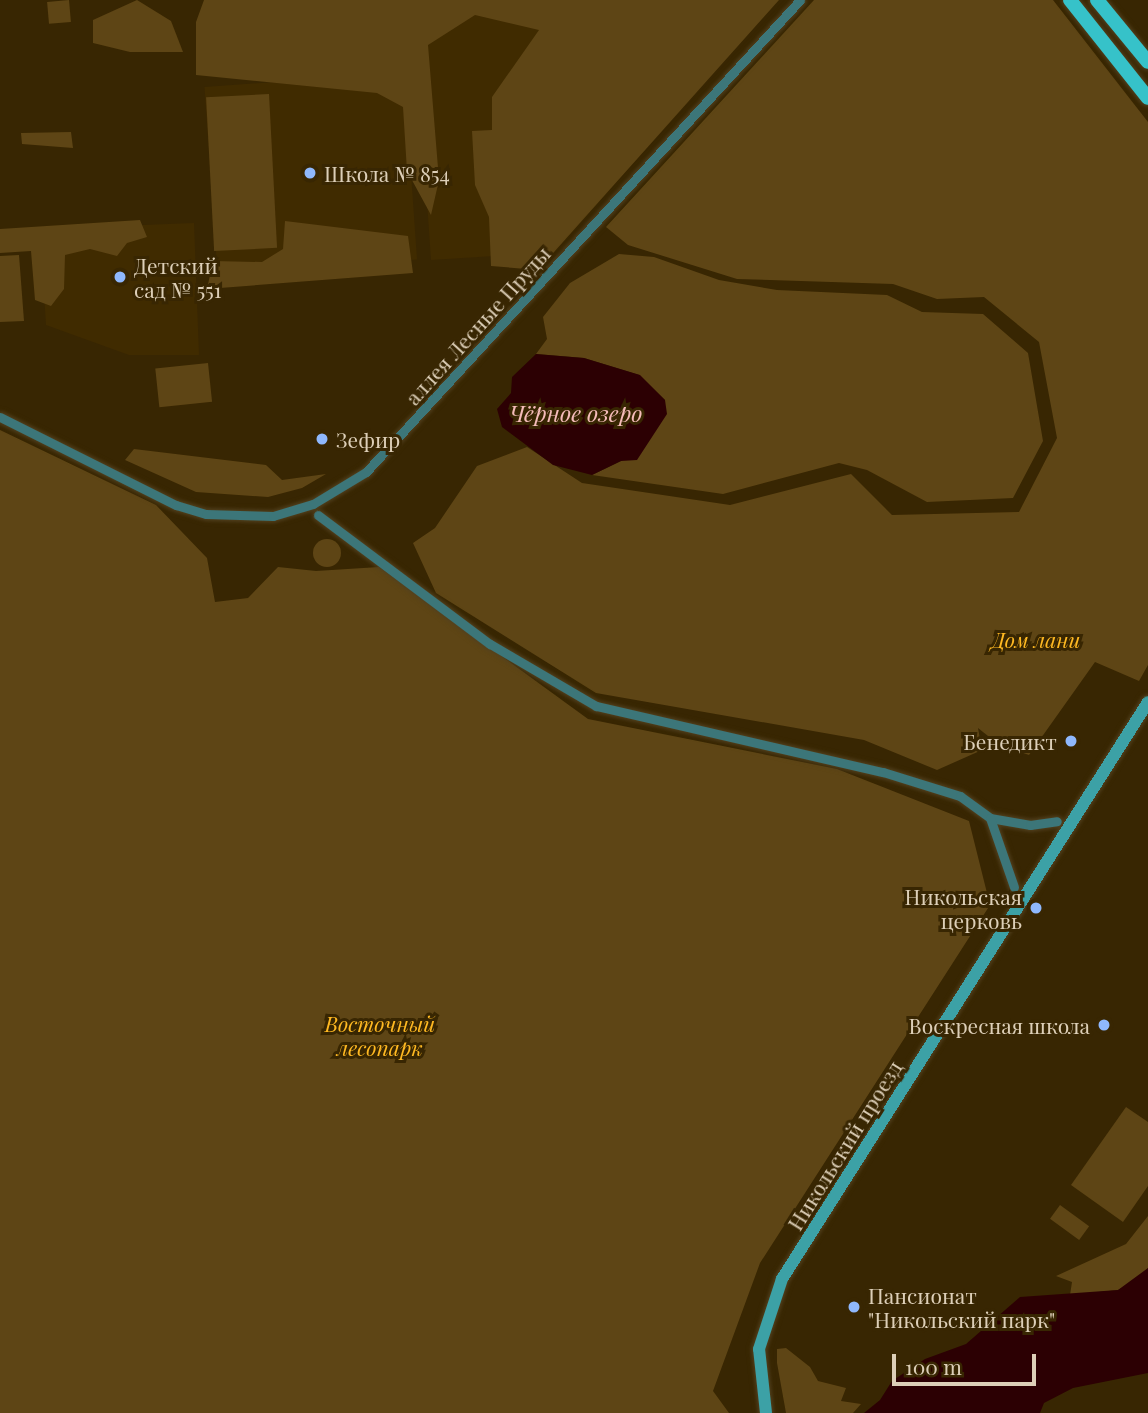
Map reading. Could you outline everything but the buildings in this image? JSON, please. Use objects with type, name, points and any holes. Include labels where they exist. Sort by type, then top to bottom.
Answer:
[{"type":"main road","points":[[1070,0],[1148,98]]},
{"type":"main road","points":[[1097,0],[1148,62]]},
{"type":"street","name":"аллея Лесные Пруды","points":[[0,417],[22,424],[176,505],[228,517],[273,516],[313,504],[366,472],[800,0]]},
{"type":"street","points":[[318,515],[490,644],[596,706],[883,772],[960,796],[990,818],[1046,828],[1057,821]]},
{"type":"street","name":"Никольский проезд","points":[[766,1413],[759,1349],[782,1279],[1148,702]]},
{"type":"street","points":[[990,818],[1014,887]]},
{"type":"shaded area","points":[[545,0],[528,254],[431,260],[414,11]]},
{"type":"shaded area","name":"Школа № 854","points":[[404,73],[417,260],[218,273],[204,87]]},
{"type":"shaded area","name":"Детский сад № 551","points":[[194,223],[199,355],[129,355],[46,325],[40,229]]},
{"type":"green space","points":[[69,0],[71,22],[49,24],[47,2]]},
{"type":"green space","points":[[137,0],[171,21],[183,52],[130,52],[93,43],[93,20]]},
{"type":"green space","points":[[204,0],[779,0],[538,270],[491,266],[489,217],[475,185],[472,131],[492,130],[492,97],[539,30],[475,15],[428,45],[439,180],[431,215],[407,171],[403,107],[377,93],[196,75],[196,22]]},
{"type":"green space","name":"Дом лани","points":[[814,0],[1053,0],[1148,122],[1148,665],[1139,681],[1095,662],[1029,755],[998,744],[978,728],[982,750],[937,770],[864,740],[596,693],[436,593],[413,543],[435,528],[477,466],[527,447],[582,483],[730,505],[851,474],[892,515],[1019,512],[1057,438],[1039,342],[984,297],[937,299],[893,284],[737,279],[628,245],[606,227]]},
{"type":"green space","points":[[269,94],[277,248],[214,251],[206,97]]},
{"type":"green space","points":[[71,132],[73,148],[22,144],[21,133]]},
{"type":"green space","points":[[140,220],[147,237],[127,243],[117,256],[90,249],[65,255],[64,289],[51,306],[35,300],[31,251],[0,253],[0,229]]},
{"type":"green space","points":[[285,221],[408,236],[413,273],[207,289],[213,261],[262,262],[283,249]]},
{"type":"green space","points":[[619,254],[654,257],[719,280],[777,290],[887,295],[922,312],[983,314],[1028,353],[1043,441],[1013,498],[927,502],[867,470],[839,463],[723,494],[592,475],[621,461],[665,400],[639,375],[584,358],[536,354],[547,339],[543,317],[570,283]]},
{"type":"green space","points":[[19,255],[24,321],[0,322],[0,256]]},
{"type":"green space","points":[[208,363],[212,402],[159,407],[155,369]]},
{"type":"green space","name":"Восточный лесопарк","points":[[0,430],[156,505],[207,558],[215,602],[248,598],[278,567],[316,571],[379,567],[588,719],[837,769],[969,821],[990,905],[760,1263],[713,1391],[729,1413],[0,1413]]},
{"type":"green space","points":[[134,449],[266,465],[282,480],[326,474],[302,488],[268,497],[196,492],[125,460]]},
{"type":"green space","points":[[327,539],[337,543],[341,553],[337,563],[327,567],[317,563],[313,553],[317,543]]},
{"type":"green space","points":[[1126,1107],[1148,1122],[1148,1186],[1123,1222],[1071,1185]]},
{"type":"green space","points":[[1060,1205],[1089,1226],[1079,1240],[1050,1219]]},
{"type":"green space","points":[[1148,1216],[1148,1268],[1139,1279],[1118,1290],[1070,1295],[1072,1282],[1056,1276],[1126,1244]]},
{"type":"green space","points":[[786,1348],[810,1367],[818,1381],[846,1388],[841,1401],[861,1404],[853,1413],[786,1413],[777,1349]]},
{"type":"water","name":"Чёрное озеро","points":[[536,354],[584,358],[640,375],[665,400],[667,414],[637,460],[621,461],[592,475],[553,465],[502,427],[497,409],[511,393],[512,377]]},
{"type":"water","points":[[1148,1268],[1148,1373],[1073,1388],[1044,1403],[1040,1413],[864,1413],[880,1400],[892,1381],[925,1359],[966,1344],[1020,1297],[1118,1290]]},
{"type":"place","name":"Школа № 854","points":[[310,173]]},
{"type":"place","name":"Детский сад № 551","points":[[120,277]]},
{"type":"place","name":"Зефир","points":[[322,439]]},
{"type":"place","name":"Бенедикт","points":[[1071,741]]},
{"type":"place","name":"Никольская церковь","points":[[1036,908]]},
{"type":"place","name":"Воскресная школа","points":[[1104,1025]]},
{"type":"place","name":"Пансионат \"Никольский парк\"","points":[[854,1307]]}]
